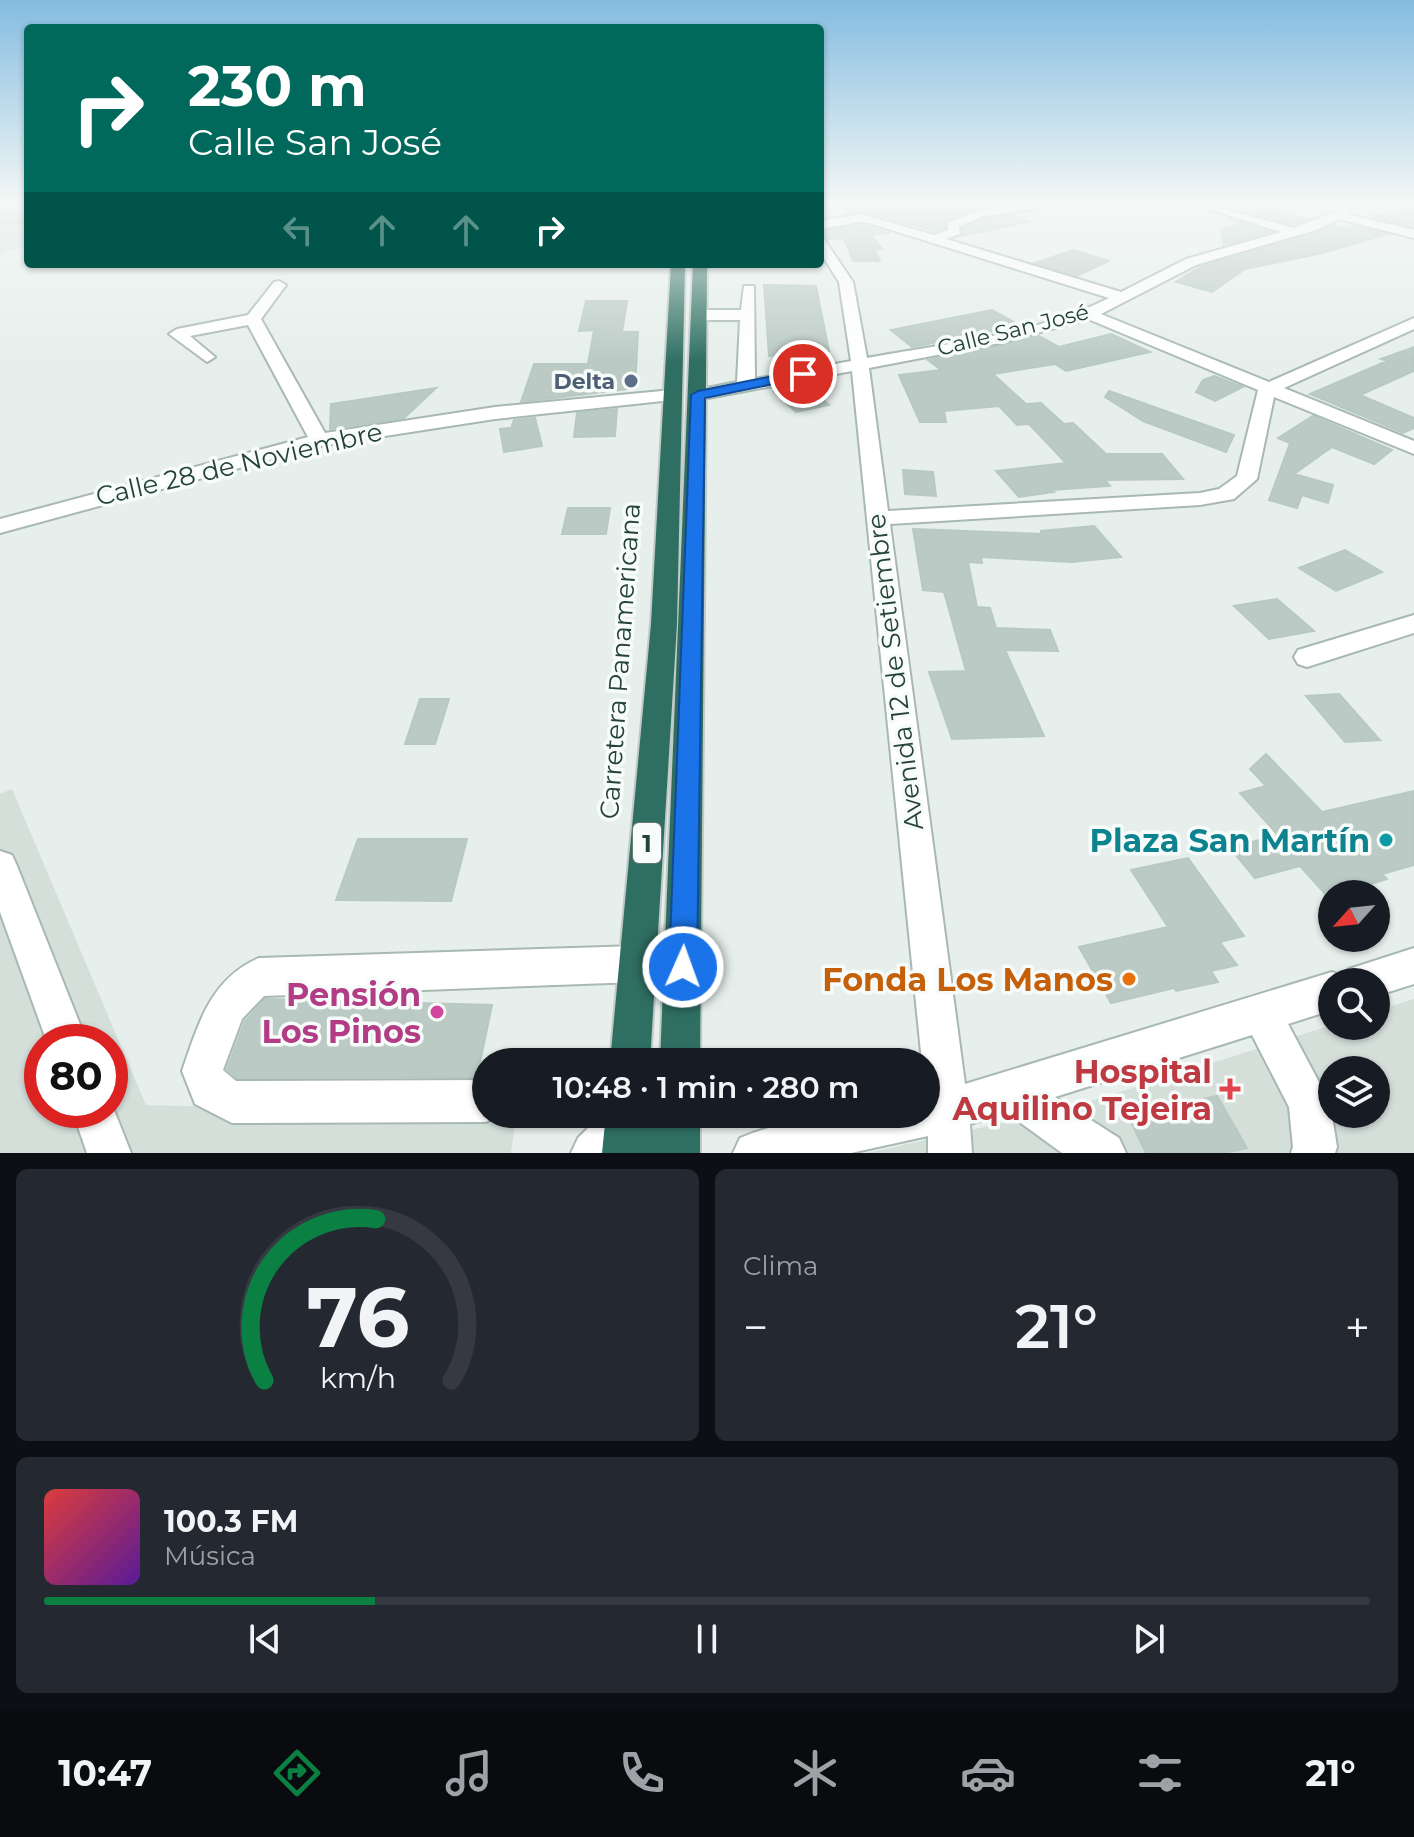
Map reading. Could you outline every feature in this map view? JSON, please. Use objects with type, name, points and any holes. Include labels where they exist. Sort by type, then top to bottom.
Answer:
[{"type":"highway","name":"Carretera Panamericana","points":[[678,268],[690,390],[680,1048]]},
{"type":"highway","name":"Carretera Panamericana","points":[[631,1048],[664,624],[699,315],[700,268]]},
{"type":"highway","points":[[632,1128],[656,1153]]},
{"type":"highway","points":[[678,1153],[679,1128]]},
{"type":"street","name":"Avenida 12 de Setiembre","points":[[828,255],[846,282],[860,363],[948,1110],[950,1153]]},
{"type":"street","points":[[986,255],[1122,297]]},
{"type":"street","name":"Calle San José","points":[[690,390],[746,386],[1000,338],[1089,314],[1191,262],[1216,255]]},
{"type":"street","points":[[207,357],[177,334],[253,319],[279,285]]},
{"type":"street","points":[[746,386],[749,289]]},
{"type":"street","points":[[1089,314],[1414,448]]},
{"type":"street","points":[[699,315],[748,315]]},
{"type":"street","points":[[253,319],[319,440]]},
{"type":"street","points":[[1267,389],[1414,323]]},
{"type":"street","points":[[877,518],[1200,499],[1226,494],[1247,479],[1267,389]]},
{"type":"street","name":"Calle 28 de Noviembre","points":[[0,526],[319,440],[495,413],[690,390]]},
{"type":"street","points":[[1307,657],[1414,624]]},
{"type":"street","points":[[0,866],[60,1024]]},
{"type":"street","points":[[472,1101],[232,1102],[210,1089],[202,1071],[225,1007],[241,987],[259,977],[637,964]]},
{"type":"street","points":[[1390,973],[1414,966]]},
{"type":"street","points":[[755,1153],[948,1110],[1318,995]]},
{"type":"street","points":[[1261,1013],[1309,1103],[1315,1147],[1313,1153]]},
{"type":"street","points":[[1011,1090],[1064,1130],[1100,1152]]},
{"type":"street","points":[[100,1128],[109,1153]]},
{"type":"street","points":[[593,1153],[625,1128]]},
{"type":"shaded area","points":[[12,789],[112,1024],[24,1024],[24,1128],[128,1128],[128,1063],[146,1105],[472,1113],[472,1128],[514,1128],[511,1153],[0,1153],[0,794]]},
{"type":"shaded area","name":"Hospital Aquilino Tejeira","points":[[1414,999],[1414,1153],[867,1153],[1066,1109],[1318,1029],[1318,1040],[1390,1040],[1390,1007]]},
{"type":"building","points":[[851,255],[877,255],[880,261],[853,261]]},
{"type":"building","points":[[1059,255],[1089,255],[1109,261],[1077,276],[1035,263]]},
{"type":"building","points":[[1242,255],[1314,255],[1245,269],[1212,292],[1176,282],[1200,267]]},
{"type":"building","points":[[764,285],[816,286],[829,351],[769,356]]},
{"type":"building","points":[[586,301],[627,301],[622,332],[638,332],[635,388],[521,402],[534,364],[588,364],[594,330],[579,331]]},
{"type":"building","points":[[992,310],[1021,326],[912,347],[891,330]]},
{"type":"building","points":[[1111,334],[1150,352],[1066,371],[1055,364],[993,374],[1026,404],[1041,403],[1064,424],[1073,423],[1106,454],[1162,454],[1183,479],[1105,480],[1110,486],[1051,490],[1054,492],[1019,497],[996,471],[1066,463],[1029,424],[1017,425],[999,406],[944,411],[946,422],[920,422],[899,375],[941,370],[928,360],[1039,336],[1059,347]]},
{"type":"building","points":[[1414,347],[1414,371],[1360,395],[1414,418],[1414,428],[1403,433],[1310,394],[1387,361],[1381,359]]},
{"type":"building","points":[[1214,376],[1243,387],[1215,401],[1196,392],[1203,380]]},
{"type":"building","points":[[809,387],[829,405],[796,412],[774,392]]},
{"type":"building","points":[[436,388],[404,418],[330,429],[331,404]]},
{"type":"building","points":[[1109,391],[1234,435],[1226,452],[1143,421],[1105,397]]},
{"type":"building","points":[[617,409],[615,436],[574,437],[577,413]]},
{"type":"building","points":[[1313,416],[1392,450],[1374,464],[1332,447],[1294,474],[1333,485],[1328,503],[1302,495],[1297,508],[1269,500],[1290,443],[1278,438]]},
{"type":"building","points":[[535,418],[542,446],[504,452],[500,429],[511,428],[514,420]]},
{"type":"building","points":[[903,470],[933,472],[936,496],[905,494]]},
{"type":"building","points":[[568,508],[610,508],[606,534],[562,534]]},
{"type":"building","points":[[1094,526],[1121,557],[1072,562],[981,557],[982,563],[968,562],[977,607],[990,608],[996,628],[1050,630],[1058,651],[1005,650],[1044,736],[952,739],[929,672],[966,671],[944,592],[923,590],[913,529],[1041,534],[1041,531]]},
{"type":"building","points":[[1345,550],[1382,572],[1336,591],[1299,568]]},
{"type":"building","points":[[1277,599],[1314,631],[1269,639],[1234,606]]},
{"type":"building","points":[[1339,694],[1380,740],[1345,742],[1306,696]]},
{"type":"building","points":[[420,699],[449,699],[435,744],[405,744]]},
{"type":"building","points":[[1266,754],[1322,812],[1414,791],[1414,865],[1382,874],[1387,879],[1384,880],[1318,880],[1318,886],[1300,866],[1255,878],[1230,848],[1278,835],[1240,793],[1266,786],[1250,769]]},
{"type":"building","points":[[358,839],[467,839],[451,901],[336,900]]},
{"type":"building","points":[[1188,858],[1244,936],[1220,942],[1237,965],[1211,971],[1218,982],[1176,991],[1174,988],[1111,1003],[1079,947],[1168,927],[1131,870]]},
{"type":"building","points":[[265,999],[492,1005],[483,1048],[472,1048],[472,1077],[237,1078],[227,1069],[245,1021]]},
{"type":"building","points":[[1217,1096],[1247,1148],[1224,1153],[1146,1153],[1128,1116]]},
{"type":"place","name":"Delta","points":[[631,381]]},
{"type":"place","name":"Plaza San Martín","points":[[1386,840]]},
{"type":"place","name":"Fonda Los Manos","points":[[1129,979]]},
{"type":"place","name":"Pensión Los Pinos","points":[[437,1012]]},
{"type":"place","name":"Hospital Aquilino Tejeira","points":[[1230,1089]]},
{"type":"route","points":[[683,967],[698,395],[803,374]]}]
